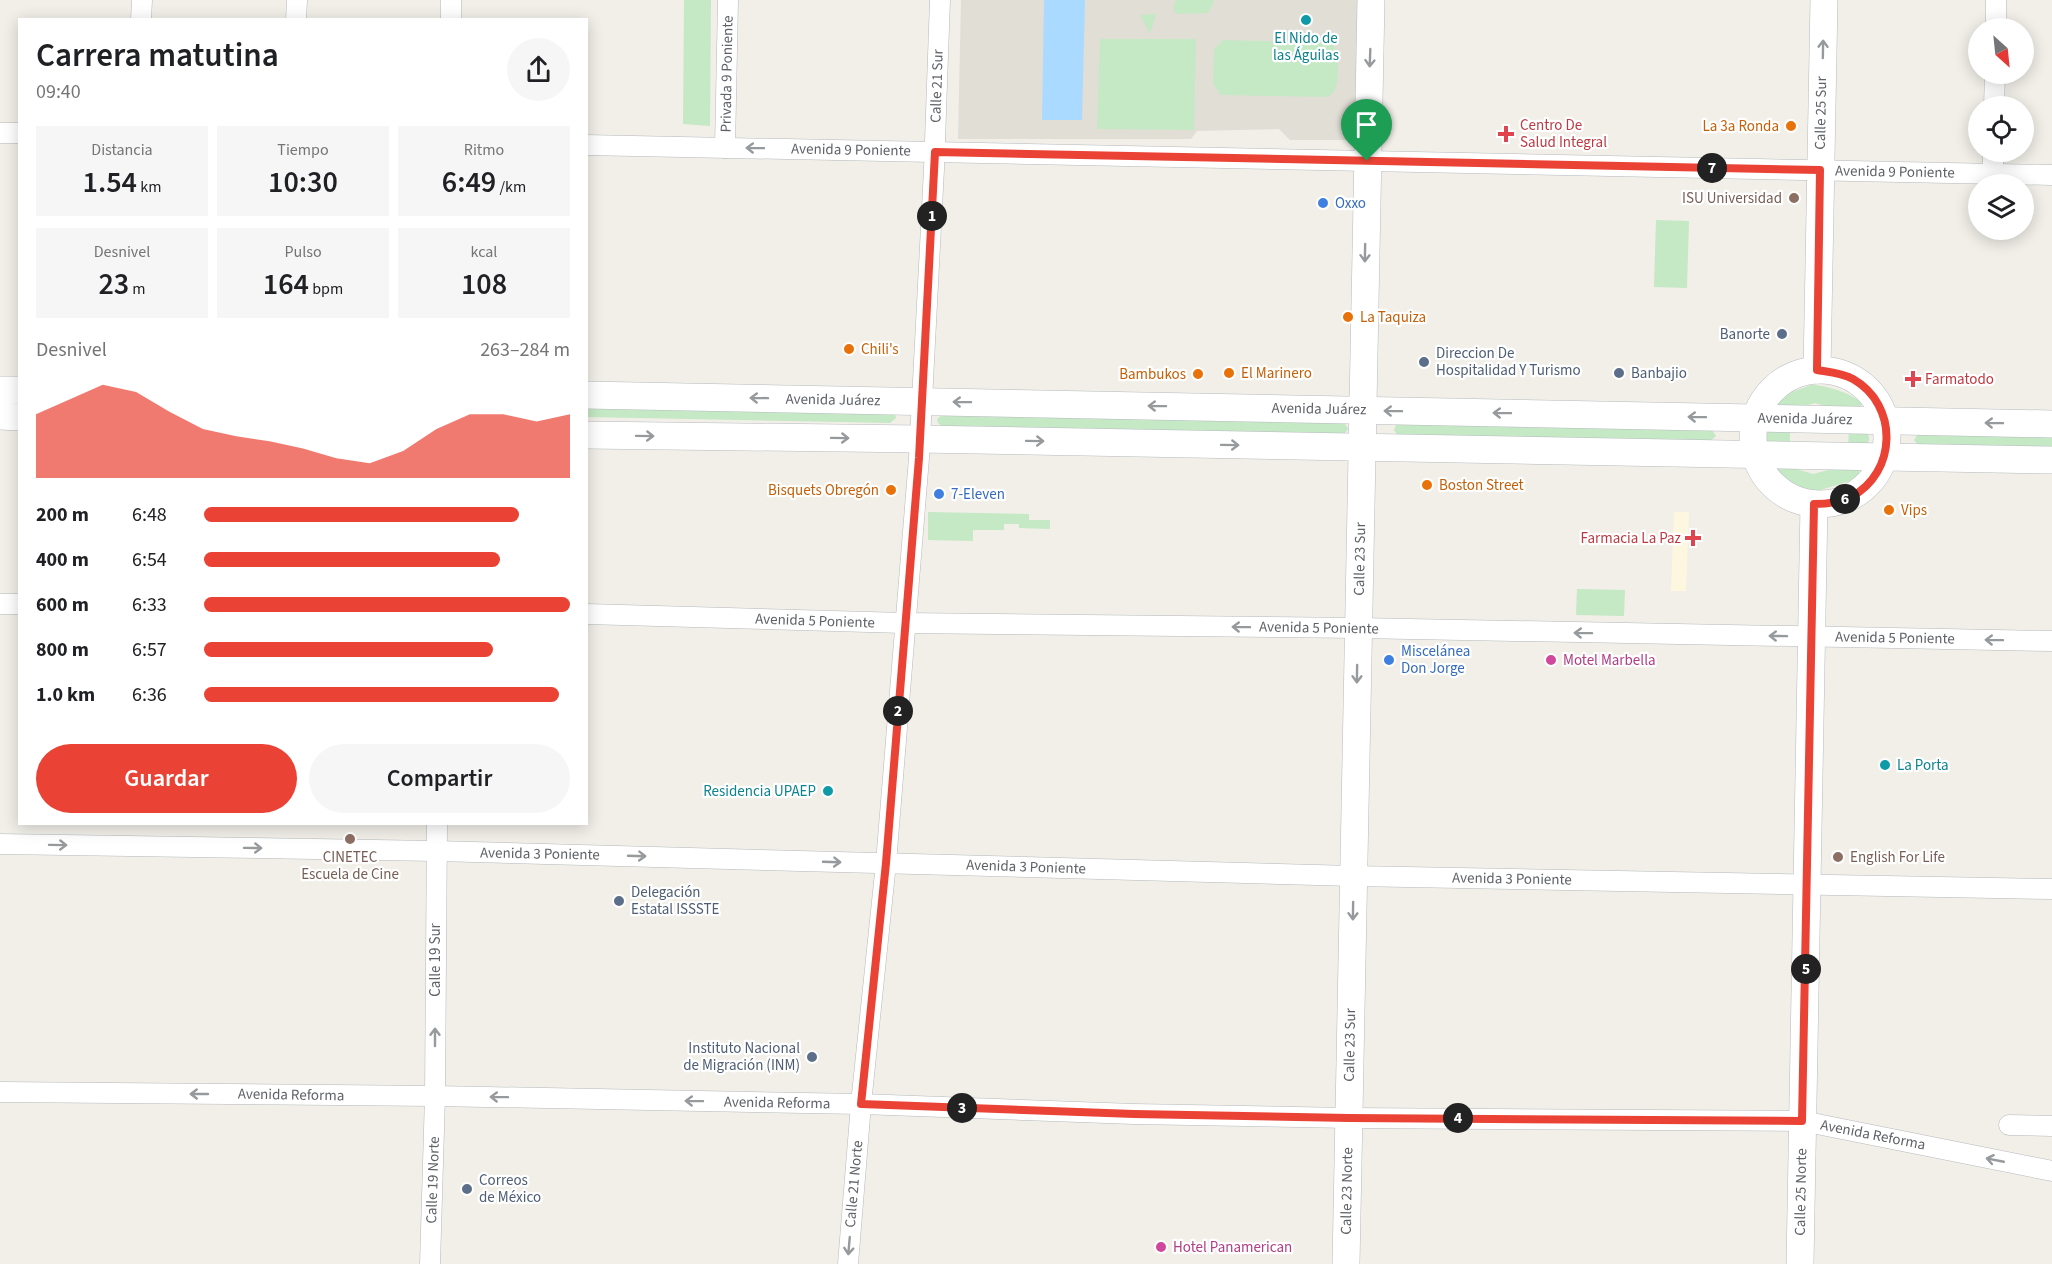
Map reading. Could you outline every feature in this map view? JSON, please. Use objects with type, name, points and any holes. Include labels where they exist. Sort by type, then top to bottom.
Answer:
[{"type":"main road","name":"Calle 23 Sur","points":[[1349,1118],[1371,0]]},
{"type":"main road","name":"Calle 25 Sur","points":[[1817,370],[1824,0]]},
{"type":"main road","points":[[1817,370],[1835,372],[1852,378],[1867,389],[1878,404],[1887,433],[1884,457],[1876,473],[1865,487],[1850,498],[1833,503],[1814,504],[1797,501],[1781,492],[1768,480],[1755,455],[1752,436],[1755,418],[1764,400],[1779,385],[1797,375],[1817,370]]},
{"type":"main road","points":[[0,390],[18,390]]},
{"type":"main road","name":"Avenida Juárez","points":[[588,394],[2052,424]]},
{"type":"main road","points":[[0,416],[18,417]]},
{"type":"main road","points":[[588,435],[2052,460]]},
{"type":"main road","points":[[1802,1121],[1814,504]]},
{"type":"main road","name":"Calle 23 Norte","points":[[1346,1264],[1349,1118]]},
{"type":"main road","name":"Calle 25 Norte","points":[[1800,1264],[1802,1121]]},
{"type":"street","points":[[141,18],[142,0]]},
{"type":"street","points":[[296,18],[297,0]]},
{"type":"street","points":[[451,0],[451,18]]},
{"type":"street","name":"Privada 9 Poniente","points":[[725,148],[728,0]]},
{"type":"street","name":"Calle 21 Sur","points":[[861,1104],[886,863],[923,401],[940,0]]},
{"type":"street","points":[[1996,0],[1996,18]]},
{"type":"street","points":[[0,133],[18,133]]},
{"type":"street","name":"Avenida 9 Poniente","points":[[588,145],[1993,174]]},
{"type":"street","points":[[1993,174],[1994,162]]},
{"type":"street","name":"Avenida 9 Poniente","points":[[2034,175],[2052,175]]},
{"type":"street","points":[[0,604],[18,604]]},
{"type":"street","name":"Avenida 5 Poniente","points":[[588,614],[904,623],[1358,628],[2052,641]]},
{"type":"street","name":"Calle 19 Sur","points":[[435,1096],[436,825]]},
{"type":"street","name":"Avenida 3 Poniente","points":[[0,844],[436,851],[1353,876],[2052,889]]},
{"type":"street","name":"Avenida Reforma","points":[[0,1092],[435,1096],[861,1104],[1134,1114],[1349,1118],[1802,1121],[2052,1172]]},
{"type":"street","name":"Calle 19 Norte","points":[[430,1264],[435,1096]]},
{"type":"street","name":"Calle 21 Norte","points":[[848,1264],[861,1104]]},
{"type":"street","points":[[2009,1125],[2052,1126]]},
{"type":"shaded area","points":[[961,0],[1362,0],[1360,140],[1290,140],[1279,129],[1197,131],[1191,139],[958,139]]},
{"type":"shaded area","points":[[1674,512],[1689,512],[1686,591],[1671,591]]},
{"type":"green space","points":[[684,0],[711,0],[710,126],[683,124]]},
{"type":"green space","points":[[1176,0],[1213,0],[1214,2],[1208,13],[1176,14],[1173,7]]},
{"type":"green space","points":[[1140,15],[1156,15],[1150,34]]},
{"type":"green space","points":[[1100,39],[1196,39],[1194,130],[1097,129]]},
{"type":"green space","points":[[1223,40],[1331,43],[1338,51],[1338,77],[1335,90],[1327,97],[1221,95],[1213,84],[1214,49]]},
{"type":"green space","points":[[1656,220],[1689,221],[1687,288],[1654,287]]},
{"type":"green space","points":[[1811,385],[1830,388],[1852,396],[1861,403],[1861,409],[1853,414],[1815,403],[1780,413],[1772,406],[1775,398]]},
{"type":"green space","points":[[588,405],[895,414],[896,418],[890,423],[588,417]]},
{"type":"green space","points":[[943,414],[1344,422],[1348,429],[1344,434],[942,426],[937,419]]},
{"type":"green space","points":[[1396,425],[1712,430],[1716,436],[1710,441],[1397,435],[1394,430]]},
{"type":"green space","points":[[1790,427],[1790,448],[1768,443],[1766,437],[1768,432]]},
{"type":"green space","points":[[1849,428],[1867,433],[1869,439],[1866,445],[1848,448]]},
{"type":"green space","points":[[1918,434],[2052,436],[2052,448],[1919,446],[1914,440]]},
{"type":"green space","points":[[1778,463],[1813,474],[1851,464],[1859,469],[1859,473],[1853,480],[1814,492],[1773,478],[1770,470]]},
{"type":"green space","points":[[928,512],[1029,514],[1029,520],[1050,520],[1050,529],[1019,528],[1019,524],[1004,524],[1004,530],[973,530],[973,541],[928,540]]},
{"type":"green space","points":[[1577,589],[1625,590],[1624,616],[1576,615]]},
{"type":"water","points":[[1044,0],[1085,0],[1082,120],[1042,120]]},
{"type":"place","name":"El Nido de las Águilas","points":[[1306,20]]},
{"type":"place","name":"La 3a Ronda","points":[[1791,126]]},
{"type":"place","name":"Centro De Salud Integral","points":[[1506,134]]},
{"type":"place","name":"ISU Universidad","points":[[1794,198]]},
{"type":"place","name":"Oxxo","points":[[1323,203]]},
{"type":"place","name":"La Taquiza","points":[[1348,317]]},
{"type":"place","name":"Banorte","points":[[1782,334]]},
{"type":"place","name":"Chili's","points":[[849,349]]},
{"type":"place","name":"Direccion De Hospitalidad Y Turismo","points":[[1424,362]]},
{"type":"place","name":"El Marinero","points":[[1229,373]]},
{"type":"place","name":"Banbajio","points":[[1619,373]]},
{"type":"place","name":"Bambukos","points":[[1198,374]]},
{"type":"place","name":"Farmatodo","points":[[1913,379]]},
{"type":"place","name":"Boston Street","points":[[1427,485]]},
{"type":"place","name":"Bisquets Obregón","points":[[891,490]]},
{"type":"place","name":"7-Eleven","points":[[939,494]]},
{"type":"place","name":"Vips","points":[[1889,510]]},
{"type":"place","name":"Farmacia La Paz","points":[[1693,538]]},
{"type":"place","name":"Miscelánea Don Jorge","points":[[1389,660]]},
{"type":"place","name":"Motel Marbella","points":[[1551,660]]},
{"type":"place","name":"La Porta","points":[[1885,765]]},
{"type":"place","name":"Residencia UPAEP","points":[[828,791]]},
{"type":"place","name":"CINETEC Escuela de Cine","points":[[350,839]]},
{"type":"place","name":"English For Life","points":[[1838,857]]},
{"type":"place","name":"Delegación Estatal ISSSTE","points":[[619,901]]},
{"type":"place","name":"Instituto Nacional de Migración (INM)","points":[[812,1057]]},
{"type":"place","name":"Correos de México","points":[[467,1189]]},
{"type":"place","name":"Hotel Panamerican","points":[[1161,1247]]},
{"type":"route","points":[[935,152],[1367,161],[1820,170],[1817,370],[1835,372],[1852,378],[1867,389],[1883,414],[1887,445],[1876,473],[1865,487],[1850,498],[1833,503],[1814,504],[1802,1121],[1349,1118],[1134,1114],[861,1104],[886,863],[919,458],[935,152]]}]
